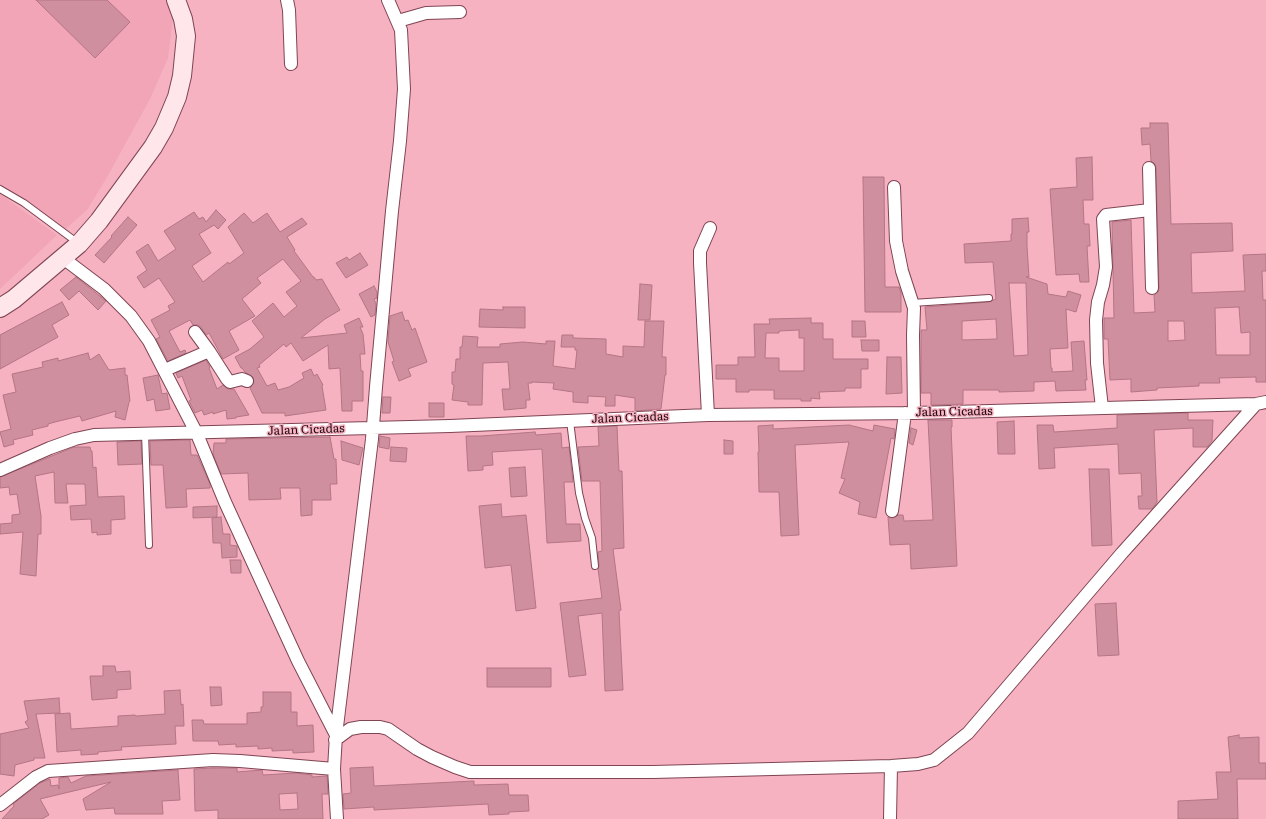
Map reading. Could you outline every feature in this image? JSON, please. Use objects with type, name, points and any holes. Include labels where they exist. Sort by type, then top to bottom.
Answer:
[{"type":"main road","points":[[0,308],[14,299],[79,244],[99,221],[164,128],[177,97],[182,76],[186,36],[183,19],[176,0]]},
{"type":"street","points":[[287,0],[289,10],[291,64]]},
{"type":"street","points":[[337,819],[334,769],[336,738],[348,626],[363,519],[373,428],[387,261],[404,89],[403,44],[401,30],[388,0]]},
{"type":"street","points":[[398,21],[426,13],[460,12]]},
{"type":"street","points":[[1150,168],[1152,288]]},
{"type":"street","points":[[892,511],[909,413],[914,308],[902,271],[896,241],[894,186]]},
{"type":"street","points":[[1102,408],[1097,363],[1096,320],[1098,302],[1106,267],[1103,219],[1106,215],[1150,210]]},
{"type":"street","points":[[708,415],[700,251],[710,228]]},
{"type":"street","points":[[63,258],[104,288],[131,316],[149,342],[165,370],[197,434],[225,502],[298,661],[336,738]]},
{"type":"street","points":[[195,332],[210,351],[230,382],[242,379],[247,381]]},
{"type":"street","points":[[165,370],[210,351]]},
{"type":"street","points":[[336,738],[350,730],[361,727],[380,727],[388,729],[432,757],[470,772],[653,772],[891,766],[918,764],[934,760],[968,734],[1122,553],[1261,403]]},
{"type":"street","name":"Jalan Cicadas","points":[[0,470],[44,450],[75,439],[94,436],[145,433],[197,434],[708,415],[909,413],[1261,403]]},
{"type":"street","points":[[0,805],[36,777],[48,771],[213,760],[334,769]]},
{"type":"street","points":[[890,819],[891,766]]},
{"type":"lane","points":[[0,189],[24,203],[79,244]]},
{"type":"lane","points":[[912,303],[989,298]]},
{"type":"lane","points":[[570,421],[579,493],[592,538],[595,566]]},
{"type":"lane","points":[[145,433],[149,545]]},
{"type":"shaded area","points":[[0,0],[170,0],[173,18],[168,58],[150,99],[106,179],[87,210],[63,231],[0,185]]},
{"type":"shaded area","points":[[0,194],[57,235],[0,289]]},
{"type":"building","points":[[36,0],[107,0],[130,22],[95,58]]},
{"type":"building","points":[[1150,123],[1168,123],[1171,224],[1232,223],[1233,251],[1191,253],[1192,293],[1245,291],[1243,255],[1266,254],[1266,271],[1262,271],[1263,300],[1266,300],[1266,382],[1256,382],[1256,377],[1219,378],[1220,383],[1199,383],[1199,386],[1157,388],[1157,390],[1131,392],[1131,379],[1110,380],[1108,339],[1104,339],[1104,318],[1114,318],[1112,222],[1131,220],[1134,313],[1155,312],[1154,295],[1158,292],[1159,288],[1156,168],[1155,164],[1151,161],[1150,144],[1142,145],[1141,128],[1150,128]],"holes":[[[1239,307],[1241,333],[1250,332],[1250,355],[1216,355],[1215,308]],[[1168,321],[1184,321],[1185,340],[1168,341]]]},
{"type":"building","points":[[1092,157],[1093,200],[1083,200],[1084,224],[1089,224],[1090,246],[1087,246],[1089,282],[1080,282],[1079,274],[1056,275],[1050,189],[1077,187],[1076,158]]},
{"type":"building","points":[[863,177],[884,177],[885,287],[899,287],[901,293],[901,312],[865,312]]},
{"type":"building","points":[[216,210],[226,220],[218,229],[214,225],[199,234],[211,253],[192,266],[203,282],[228,262],[229,264],[244,253],[228,227],[244,213],[253,223],[267,213],[280,232],[302,218],[307,224],[287,237],[295,250],[294,251],[313,277],[316,280],[322,279],[340,310],[325,319],[301,338],[347,333],[344,325],[359,318],[363,327],[360,327],[363,334],[365,354],[360,354],[361,371],[363,371],[363,401],[352,401],[352,411],[342,411],[340,368],[329,369],[328,345],[303,361],[291,343],[286,347],[284,344],[259,365],[260,367],[257,368],[267,386],[275,383],[278,390],[289,387],[304,378],[302,373],[311,369],[314,376],[317,374],[323,385],[326,410],[285,416],[285,413],[262,413],[250,388],[254,383],[253,377],[241,368],[235,357],[250,349],[264,337],[252,321],[273,303],[284,317],[297,306],[286,292],[301,281],[283,259],[257,278],[261,283],[242,299],[255,316],[229,331],[239,350],[223,359],[209,333],[206,335],[201,327],[198,325],[193,325],[190,320],[169,331],[180,352],[185,350],[186,353],[168,361],[156,339],[160,337],[151,320],[170,310],[168,306],[175,302],[159,278],[144,288],[137,277],[147,270],[136,252],[148,244],[158,261],[176,249],[164,231],[194,212],[199,219],[203,217],[206,222]]},
{"type":"building","points":[[128,217],[137,225],[104,263],[95,255]]},
{"type":"building","points":[[1028,218],[1029,232],[1027,232],[1027,246],[1029,277],[1026,277],[1047,284],[1048,294],[1066,297],[1068,291],[1081,295],[1076,312],[1066,309],[1068,348],[1050,349],[1051,368],[1052,372],[1073,371],[1071,342],[1084,341],[1087,380],[1085,380],[1086,390],[1056,391],[1055,381],[1034,382],[1034,391],[999,392],[999,390],[963,390],[963,404],[931,405],[931,393],[921,393],[921,330],[927,330],[925,307],[989,302],[996,299],[993,262],[965,263],[964,244],[1011,241],[1012,219]],"holes":[[[1009,283],[1026,283],[1028,355],[1014,356]],[[996,319],[997,339],[962,340],[962,321]]]},
{"type":"building","points":[[360,253],[368,265],[346,278],[336,263],[347,257],[349,260]]},
{"type":"building","points":[[76,277],[106,301],[98,310],[79,291],[69,300],[60,290]]},
{"type":"building","points":[[640,284],[652,285],[650,320],[638,320]]},
{"type":"building","points":[[374,286],[377,292],[377,298],[374,299],[376,304],[375,315],[371,317],[359,294]]},
{"type":"building","points":[[62,302],[69,315],[52,325],[58,337],[0,369],[0,335]]},
{"type":"building","points":[[503,307],[525,307],[525,328],[479,327],[480,309],[503,310]]},
{"type":"building","points":[[402,312],[405,321],[408,320],[412,330],[415,328],[427,362],[408,369],[411,376],[399,381],[392,362],[394,361],[388,342],[390,316]]},
{"type":"building","points":[[811,318],[811,323],[823,323],[823,339],[833,339],[833,359],[868,359],[868,369],[861,369],[861,388],[845,388],[845,391],[819,392],[820,399],[811,398],[811,401],[801,401],[801,399],[774,399],[774,390],[749,390],[749,392],[736,392],[736,379],[716,379],[716,365],[738,365],[738,357],[755,357],[754,324],[770,324],[769,319]],"holes":[[[799,330],[799,338],[804,338],[804,371],[779,371],[779,358],[765,358],[766,333]]]},
{"type":"building","points":[[645,321],[664,321],[662,357],[666,357],[666,375],[661,409],[635,411],[635,398],[615,395],[615,406],[605,406],[606,397],[588,396],[588,403],[573,402],[573,392],[553,389],[554,383],[532,382],[528,383],[530,400],[526,400],[526,408],[504,410],[502,389],[510,389],[508,362],[483,363],[482,405],[468,405],[468,402],[452,400],[454,385],[452,384],[452,372],[455,372],[456,359],[460,359],[460,347],[462,347],[463,336],[478,337],[477,347],[500,347],[500,344],[523,342],[546,344],[546,341],[555,341],[553,366],[575,369],[577,350],[575,350],[575,347],[561,347],[562,335],[573,335],[573,338],[606,339],[606,354],[623,357],[623,346],[644,347]]},
{"type":"building","points":[[852,321],[865,321],[866,337],[852,337]]},
{"type":"building","points":[[861,340],[879,340],[879,351],[862,351]]},
{"type":"building","points":[[88,353],[90,360],[99,354],[109,370],[125,368],[130,401],[125,420],[115,417],[116,411],[82,421],[80,416],[48,424],[48,426],[32,430],[33,435],[13,440],[14,444],[4,447],[0,432],[11,429],[3,395],[16,392],[12,374],[43,367],[42,362],[58,358],[58,361]]},
{"type":"building","points":[[887,357],[901,357],[902,393],[886,394]]},
{"type":"building","points":[[206,360],[210,367],[209,368],[217,389],[223,385],[228,389],[234,389],[249,415],[227,419],[226,410],[204,415],[202,410],[195,413],[189,401],[191,400],[182,376],[178,378],[176,373]]},
{"type":"building","points":[[158,375],[162,394],[167,393],[170,409],[156,411],[154,399],[147,401],[143,378]]},
{"type":"building","points":[[383,397],[391,397],[390,413],[382,413]]},
{"type":"building","points":[[429,403],[444,403],[444,417],[429,417]]},
{"type":"building","points":[[1188,413],[1188,420],[1213,420],[1212,441],[1207,447],[1193,447],[1193,428],[1154,430],[1157,502],[1152,509],[1139,509],[1138,496],[1142,496],[1141,473],[1119,474],[1118,444],[1054,448],[1055,468],[1039,469],[1037,425],[1053,425],[1054,432],[1117,428],[1117,415]]},
{"type":"building","points":[[928,420],[952,420],[951,427],[957,566],[911,569],[910,544],[890,545],[888,517],[894,518],[898,515],[903,515],[904,521],[933,520]]},
{"type":"building","points":[[1014,421],[1015,454],[998,454],[997,422]]},
{"type":"building","points":[[773,425],[773,429],[849,425],[873,431],[874,425],[895,429],[894,439],[891,438],[876,518],[858,514],[860,502],[839,493],[845,479],[841,478],[849,442],[795,445],[799,535],[781,536],[779,492],[759,492],[758,426]]},
{"type":"building","points":[[617,426],[619,471],[622,471],[624,548],[613,549],[621,610],[619,611],[623,690],[605,691],[602,613],[578,616],[586,675],[569,677],[560,603],[602,598],[598,569],[598,552],[602,551],[600,481],[582,481],[578,447],[599,446],[598,427]]},
{"type":"building","points":[[911,428],[917,430],[913,445],[909,443]]},
{"type":"building","points":[[535,432],[536,435],[561,433],[562,448],[569,447],[573,482],[564,482],[566,524],[580,524],[581,541],[547,543],[542,449],[492,452],[493,465],[483,466],[483,470],[468,471],[466,436]]},
{"type":"building","points":[[380,436],[390,438],[389,449],[379,447]]},
{"type":"building","points":[[330,437],[334,459],[336,459],[337,484],[330,484],[331,500],[312,500],[312,515],[301,516],[300,488],[280,488],[281,499],[249,500],[248,473],[221,474],[213,454],[214,443],[226,443],[226,439]]},
{"type":"building","points":[[190,440],[191,455],[197,455],[210,484],[210,488],[186,489],[187,507],[166,508],[163,465],[151,465],[150,441]]},
{"type":"building","points":[[724,440],[733,441],[733,454],[724,454]]},
{"type":"building","points":[[141,441],[142,464],[118,465],[117,442]]},
{"type":"building","points":[[341,441],[363,448],[359,465],[342,460]]},
{"type":"building","points":[[74,447],[90,447],[92,451],[93,468],[96,467],[98,497],[124,496],[125,519],[111,520],[111,534],[97,535],[97,532],[92,533],[91,519],[71,520],[70,506],[86,505],[85,484],[66,484],[68,503],[55,503],[54,472],[35,476],[41,516],[41,534],[38,534],[36,576],[20,574],[23,532],[0,534],[0,524],[12,523],[12,515],[20,514],[17,494],[10,495],[9,487],[0,488],[0,477]]},
{"type":"building","points":[[391,447],[407,448],[406,462],[390,461]]},
{"type":"building","points":[[525,467],[527,496],[511,497],[509,468]]},
{"type":"building","points":[[1089,469],[1109,469],[1112,545],[1092,546]]},
{"type":"building","points":[[501,504],[502,517],[526,515],[536,608],[516,611],[511,565],[485,568],[479,506]]},
{"type":"building","points":[[217,506],[217,517],[193,518],[193,507]]},
{"type":"building","points":[[221,517],[223,534],[230,534],[230,545],[237,546],[237,557],[222,558],[221,543],[213,543],[212,518]]},
{"type":"building","points":[[230,560],[241,560],[241,573],[231,573]]},
{"type":"building","points":[[1116,603],[1119,655],[1098,656],[1095,604]]},
{"type":"building","points":[[103,666],[115,666],[116,672],[130,671],[131,689],[117,690],[117,698],[92,700],[90,676],[103,676]]},
{"type":"building","points":[[487,668],[551,668],[551,687],[487,687]]},
{"type":"building","points":[[210,687],[221,687],[222,705],[211,706]]},
{"type":"building","points":[[180,690],[181,705],[183,704],[184,726],[175,726],[176,744],[121,747],[122,750],[98,752],[98,754],[81,755],[81,750],[57,752],[55,714],[70,713],[71,729],[118,726],[118,716],[165,714],[164,691]]},
{"type":"building","points":[[263,692],[291,692],[291,712],[297,712],[297,726],[313,725],[314,752],[293,753],[293,750],[272,751],[272,748],[258,749],[258,746],[236,747],[236,744],[219,745],[218,741],[193,741],[192,720],[203,720],[204,724],[247,724],[247,713],[261,712],[261,707],[263,707]]},
{"type":"building","points":[[59,698],[60,713],[36,714],[45,758],[34,758],[34,760],[15,765],[14,776],[0,774],[0,734],[29,728],[25,722],[28,720],[24,701]]},
{"type":"building","points":[[1239,735],[1239,738],[1259,737],[1259,763],[1266,763],[1266,779],[1237,779],[1238,819],[1178,819],[1178,801],[1218,799],[1216,772],[1231,772],[1228,737]]},
{"type":"building","points":[[373,767],[374,786],[474,781],[474,785],[508,784],[509,795],[528,795],[529,811],[489,815],[488,804],[374,810],[374,807],[344,809],[343,794],[351,793],[350,768]]},
{"type":"building","points":[[237,768],[237,772],[262,770],[263,775],[296,773],[312,775],[312,777],[327,776],[328,794],[322,794],[323,819],[218,819],[218,810],[195,811],[194,769]],"holes":[[[297,793],[298,809],[280,810],[279,794]]]},
{"type":"building","points":[[178,770],[180,800],[162,801],[163,814],[115,814],[114,808],[86,810],[83,799],[111,782],[40,799],[49,815],[42,819],[2,819],[14,806],[13,804],[40,783],[50,779],[51,786],[58,785],[59,789],[59,778],[68,777],[71,783],[86,776]]}]
